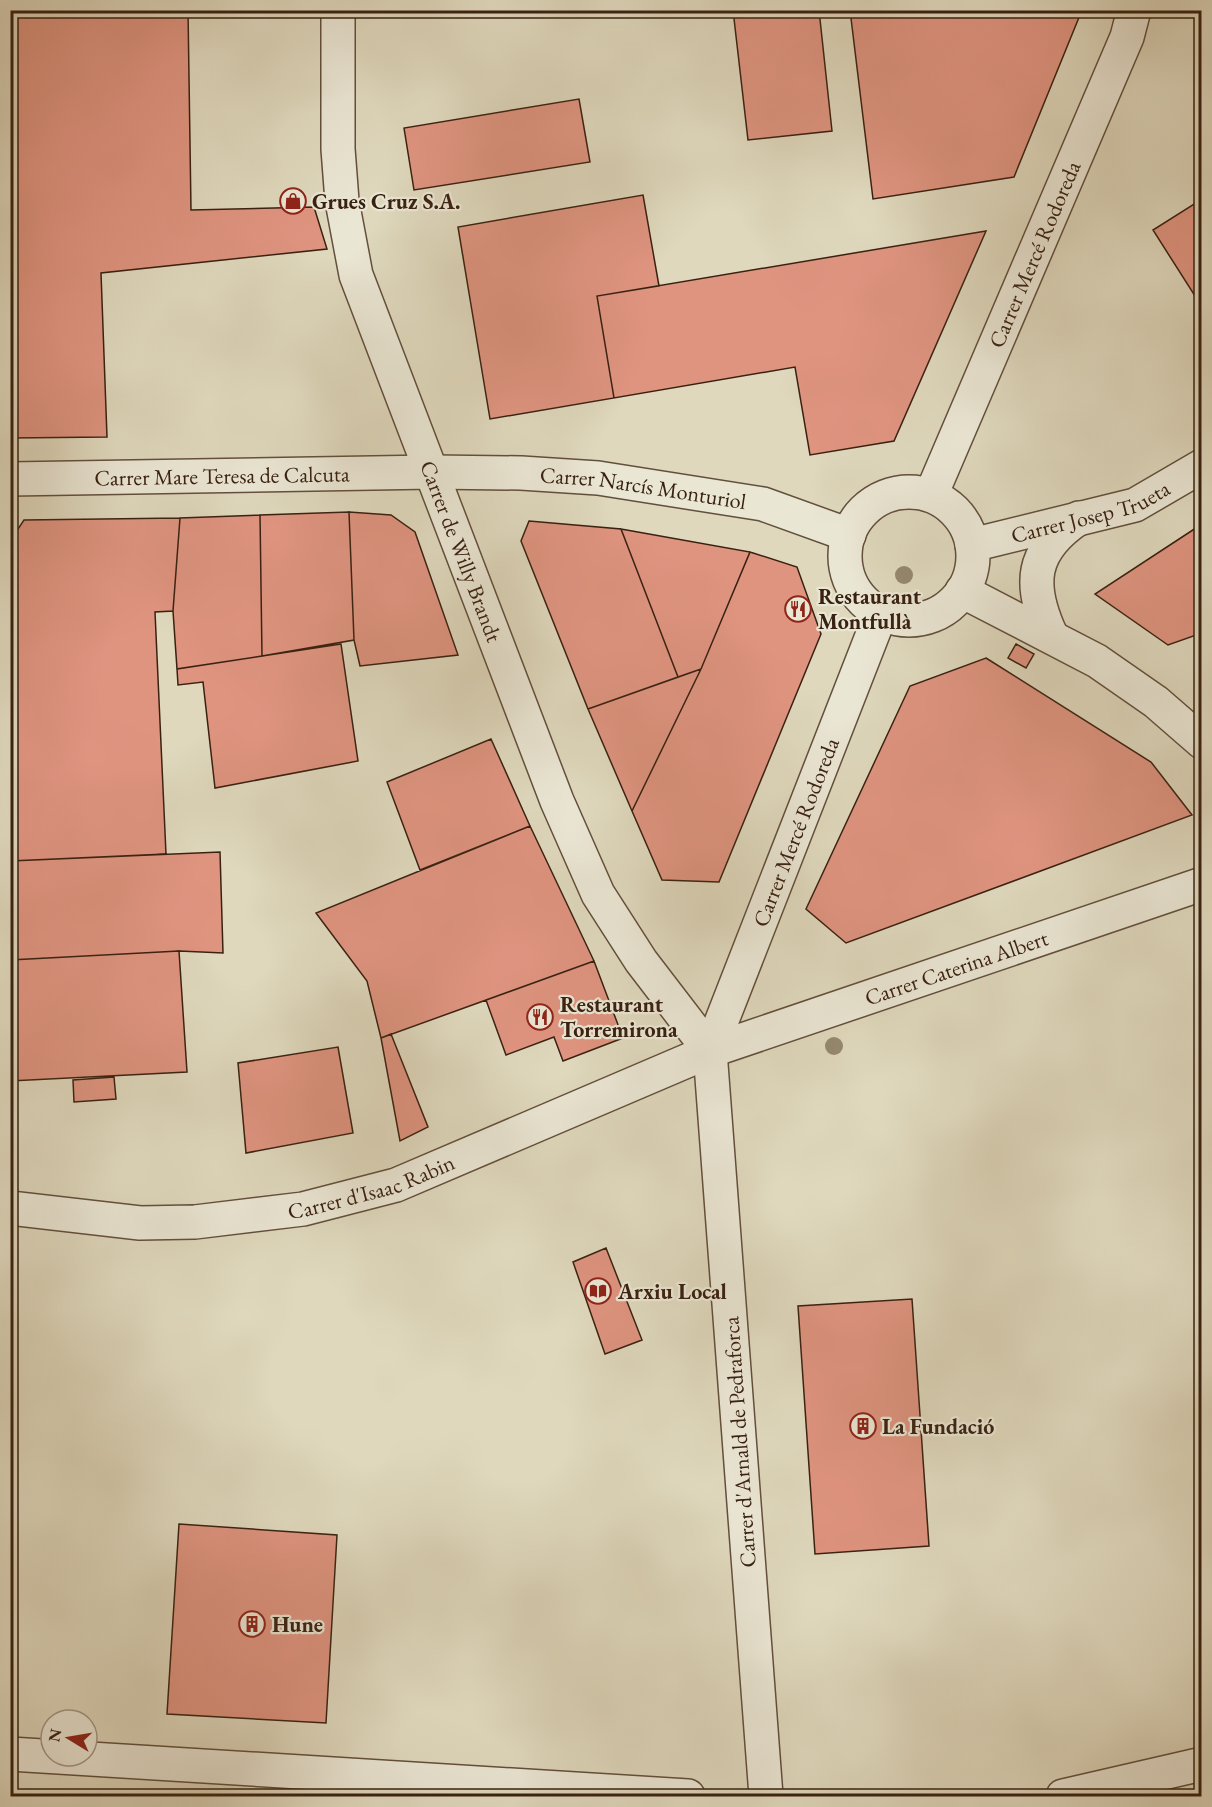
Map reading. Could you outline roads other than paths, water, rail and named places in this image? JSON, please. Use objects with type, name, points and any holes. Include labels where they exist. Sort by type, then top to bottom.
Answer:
[{"type":"street","name":"Carrer de Willy Brandt","points":[[338,10],[338,149],[342,201],[356,275],[557,801],[598,894],[641,961],[710,1051]]},
{"type":"street","name":"Carrer Mercé Rodoreda","points":[[931,495],[1126,37],[1134,10]]},
{"type":"street","name":"Carrer Josep Trueta","points":[[972,546],[1135,505],[1202,466]]},
{"type":"street","name":"Carrer Mare Teresa de Calcuta","points":[[10,478],[432,471]]},
{"type":"street","name":"Carrer Narcís Monturiol","points":[[432,471],[543,474],[682,489],[763,504],[849,535]]},
{"type":"street","points":[[911,492],[931,495],[949,506],[963,520],[972,546],[972,570],[962,591],[943,610],[919,619],[893,617],[881,613],[868,604],[850,580],[846,550],[849,535],[859,517],[873,503],[891,494],[911,492]]},
{"type":"street","points":[[1051,635],[1038,606],[1036,581],[1041,558],[1052,541],[1082,517]]},
{"type":"street","points":[[962,591],[1051,635],[1096,661],[1156,702],[1202,742]]},
{"type":"street","name":"Carrer Mercé Rodoreda","points":[[710,1051],[881,613]]},
{"type":"street","name":"Carrer Caterina Albert","points":[[710,1051],[1202,885]]},
{"type":"street","name":"Carrer d'Isaac Rabin","points":[[10,1208],[140,1223],[195,1222],[303,1209],[396,1185],[710,1051]]},
{"type":"street","name":"Carrer d'Arnald de Pedraforca","points":[[710,1051],[766,1797]]},
{"type":"street","points":[[10,1754],[688,1797]]},
{"type":"street","points":[[1063,1797],[1202,1764]]},
{"type":"place","name":"Grues Cruz S.A.","points":[[293,201]]},
{"type":"place","name":"Restaurant Montfullà","points":[[798,609]]},
{"type":"place","name":"Restaurant Torremirona","points":[[540,1017]]},
{"type":"place","name":"Arxiu Local","points":[[598,1291]]},
{"type":"place","name":"La Fundació","points":[[863,1426]]},
{"type":"place","name":"Hune","points":[[252,1624]]}]
